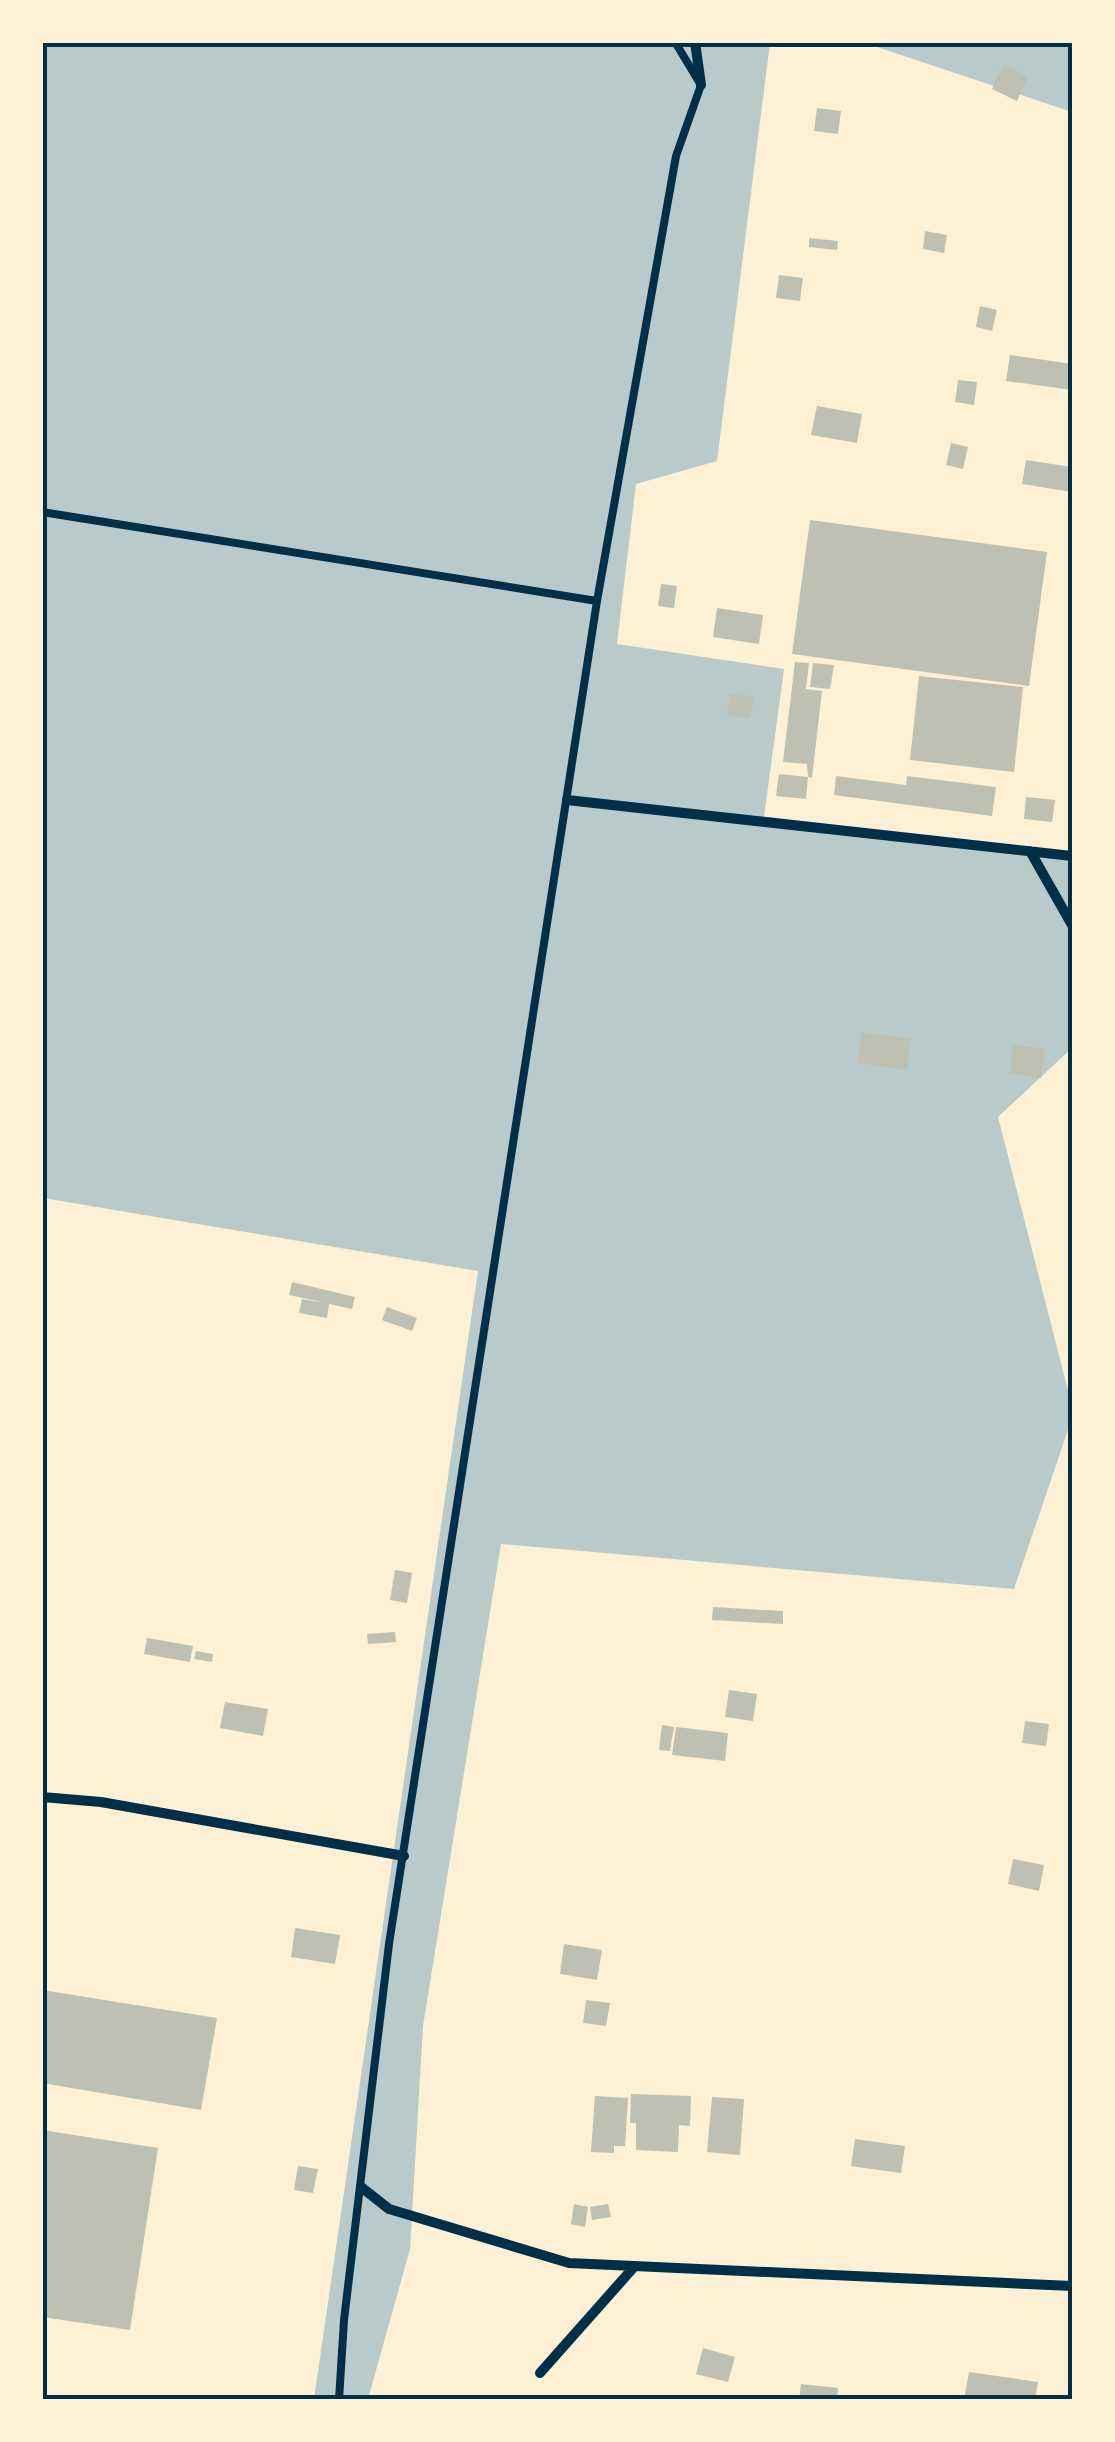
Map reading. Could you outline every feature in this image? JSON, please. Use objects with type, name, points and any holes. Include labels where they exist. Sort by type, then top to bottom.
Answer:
[{"type":"street","points":[[696,42],[701,85]]},
{"type":"street","points":[[567,800],[1072,856]]},
{"type":"street","points":[[1030,852],[1072,925]]},
{"type":"street","points":[[42,1797],[101,1802],[404,1856]]},
{"type":"street","points":[[361,2187],[389,2209],[569,2263],[1072,2286]]},
{"type":"street","points":[[540,2373],[634,2267]]},
{"type":"lane","points":[[339,2400],[344,2320],[389,1944],[597,602],[676,156],[701,85],[675,42]]},
{"type":"lane","points":[[42,512],[597,602]]},
{"type":"shaded area","points":[[42,43],[770,43],[717,461],[636,484],[617,644],[784,669],[764,817],[1072,852],[1072,1048],[998,1117],[1072,1406],[1072,1418],[1014,1589],[501,1544],[423,2026],[410,2249],[368,2399],[314,2399],[478,1271],[43,1198]]},
{"type":"shaded area","points":[[865,43],[1072,43],[1072,112]]},
{"type":"building","points":[[1003,65],[1028,76],[1017,101],[992,89]]},
{"type":"building","points":[[817,108],[841,111],[838,134],[814,131]]},
{"type":"building","points":[[925,231],[947,235],[944,253],[923,249]]},
{"type":"building","points":[[809,238],[838,241],[837,250],[809,247]]},
{"type":"building","points":[[779,275],[803,278],[800,301],[776,298]]},
{"type":"building","points":[[980,306],[997,310],[992,331],[976,327]]},
{"type":"building","points":[[1010,355],[1072,364],[1072,390],[1006,381]]},
{"type":"building","points":[[958,380],[977,382],[974,405],[955,402]]},
{"type":"building","points":[[817,406],[862,414],[857,443],[811,435]]},
{"type":"building","points":[[951,443],[968,447],[963,469],[946,465]]},
{"type":"building","points":[[1026,460],[1072,467],[1072,492],[1022,484]]},
{"type":"building","points":[[810,520],[1047,552],[1029,686],[792,654]]},
{"type":"building","points":[[661,584],[677,586],[674,608],[658,606]]},
{"type":"building","points":[[717,608],[763,615],[759,644],[713,637]]},
{"type":"building","points":[[795,662],[809,663],[806,689],[822,691],[812,778],[808,777],[807,764],[783,762]]},
{"type":"building","points":[[813,663],[834,665],[830,689],[810,687]]},
{"type":"building","points":[[919,676],[1023,687],[1014,772],[910,760]]},
{"type":"building","points":[[730,694],[754,697],[750,719],[727,716]]},
{"type":"building","points":[[779,774],[808,777],[806,799],[776,796]]},
{"type":"building","points":[[836,776],[906,785],[907,776],[996,787],[992,816],[834,795]]},
{"type":"building","points":[[1026,797],[1055,800],[1052,822],[1024,819]]},
{"type":"building","points":[[862,1032],[911,1039],[907,1070],[857,1063]]},
{"type":"building","points":[[1013,1045],[1045,1049],[1041,1078],[1010,1073]]},
{"type":"building","points":[[292,1282],[355,1297],[352,1309],[329,1304],[327,1318],[299,1313],[302,1299],[326,1303],[289,1295]]},
{"type":"building","points":[[387,1307],[417,1318],[412,1331],[382,1320]]},
{"type":"building","points":[[395,1570],[412,1573],[407,1603],[390,1600]]},
{"type":"building","points":[[713,1607],[783,1611],[783,1624],[712,1620]]},
{"type":"building","points":[[395,1632],[396,1642],[368,1644],[367,1634]]},
{"type":"building","points":[[147,1638],[193,1646],[190,1662],[144,1654]]},
{"type":"building","points":[[196,1651],[213,1654],[212,1662],[194,1659]]},
{"type":"building","points":[[729,1690],[757,1694],[753,1721],[725,1717]]},
{"type":"building","points":[[225,1702],[268,1709],[263,1736],[220,1728]]},
{"type":"building","points":[[1025,1721],[1049,1724],[1046,1746],[1022,1743]]},
{"type":"building","points":[[662,1725],[674,1727],[670,1751],[659,1750]]},
{"type":"building","points":[[676,1727],[728,1733],[725,1761],[672,1755]]},
{"type":"building","points":[[1013,1859],[1044,1865],[1039,1891],[1008,1884]]},
{"type":"building","points":[[295,1928],[340,1935],[335,1964],[291,1957]]},
{"type":"building","points":[[564,1944],[602,1950],[597,1980],[560,1974]]},
{"type":"building","points":[[42,1990],[217,2018],[201,2110],[42,2083]]},
{"type":"building","points":[[586,2000],[610,2003],[606,2026],[583,2023]]},
{"type":"building","points":[[631,2094],[691,2096],[690,2126],[679,2125],[678,2152],[636,2150],[636,2123],[630,2123]]},
{"type":"building","points":[[595,2096],[628,2098],[625,2146],[614,2146],[614,2153],[591,2152]]},
{"type":"building","points":[[712,2097],[744,2099],[740,2155],[707,2152]]},
{"type":"building","points":[[42,2130],[158,2148],[130,2330],[42,2317]]},
{"type":"building","points":[[855,2139],[905,2146],[901,2173],[851,2166]]},
{"type":"building","points":[[298,2166],[318,2169],[313,2193],[294,2190]]},
{"type":"building","points":[[574,2204],[588,2207],[585,2227],[571,2224]]},
{"type":"building","points":[[608,2204],[611,2217],[592,2220],[590,2207]]},
{"type":"building","points":[[703,2348],[735,2357],[728,2382],[696,2374]]},
{"type":"building","points":[[969,2372],[1038,2382],[1035,2400],[964,2400]]},
{"type":"building","points":[[801,2384],[838,2388],[837,2400],[799,2400]]}]
